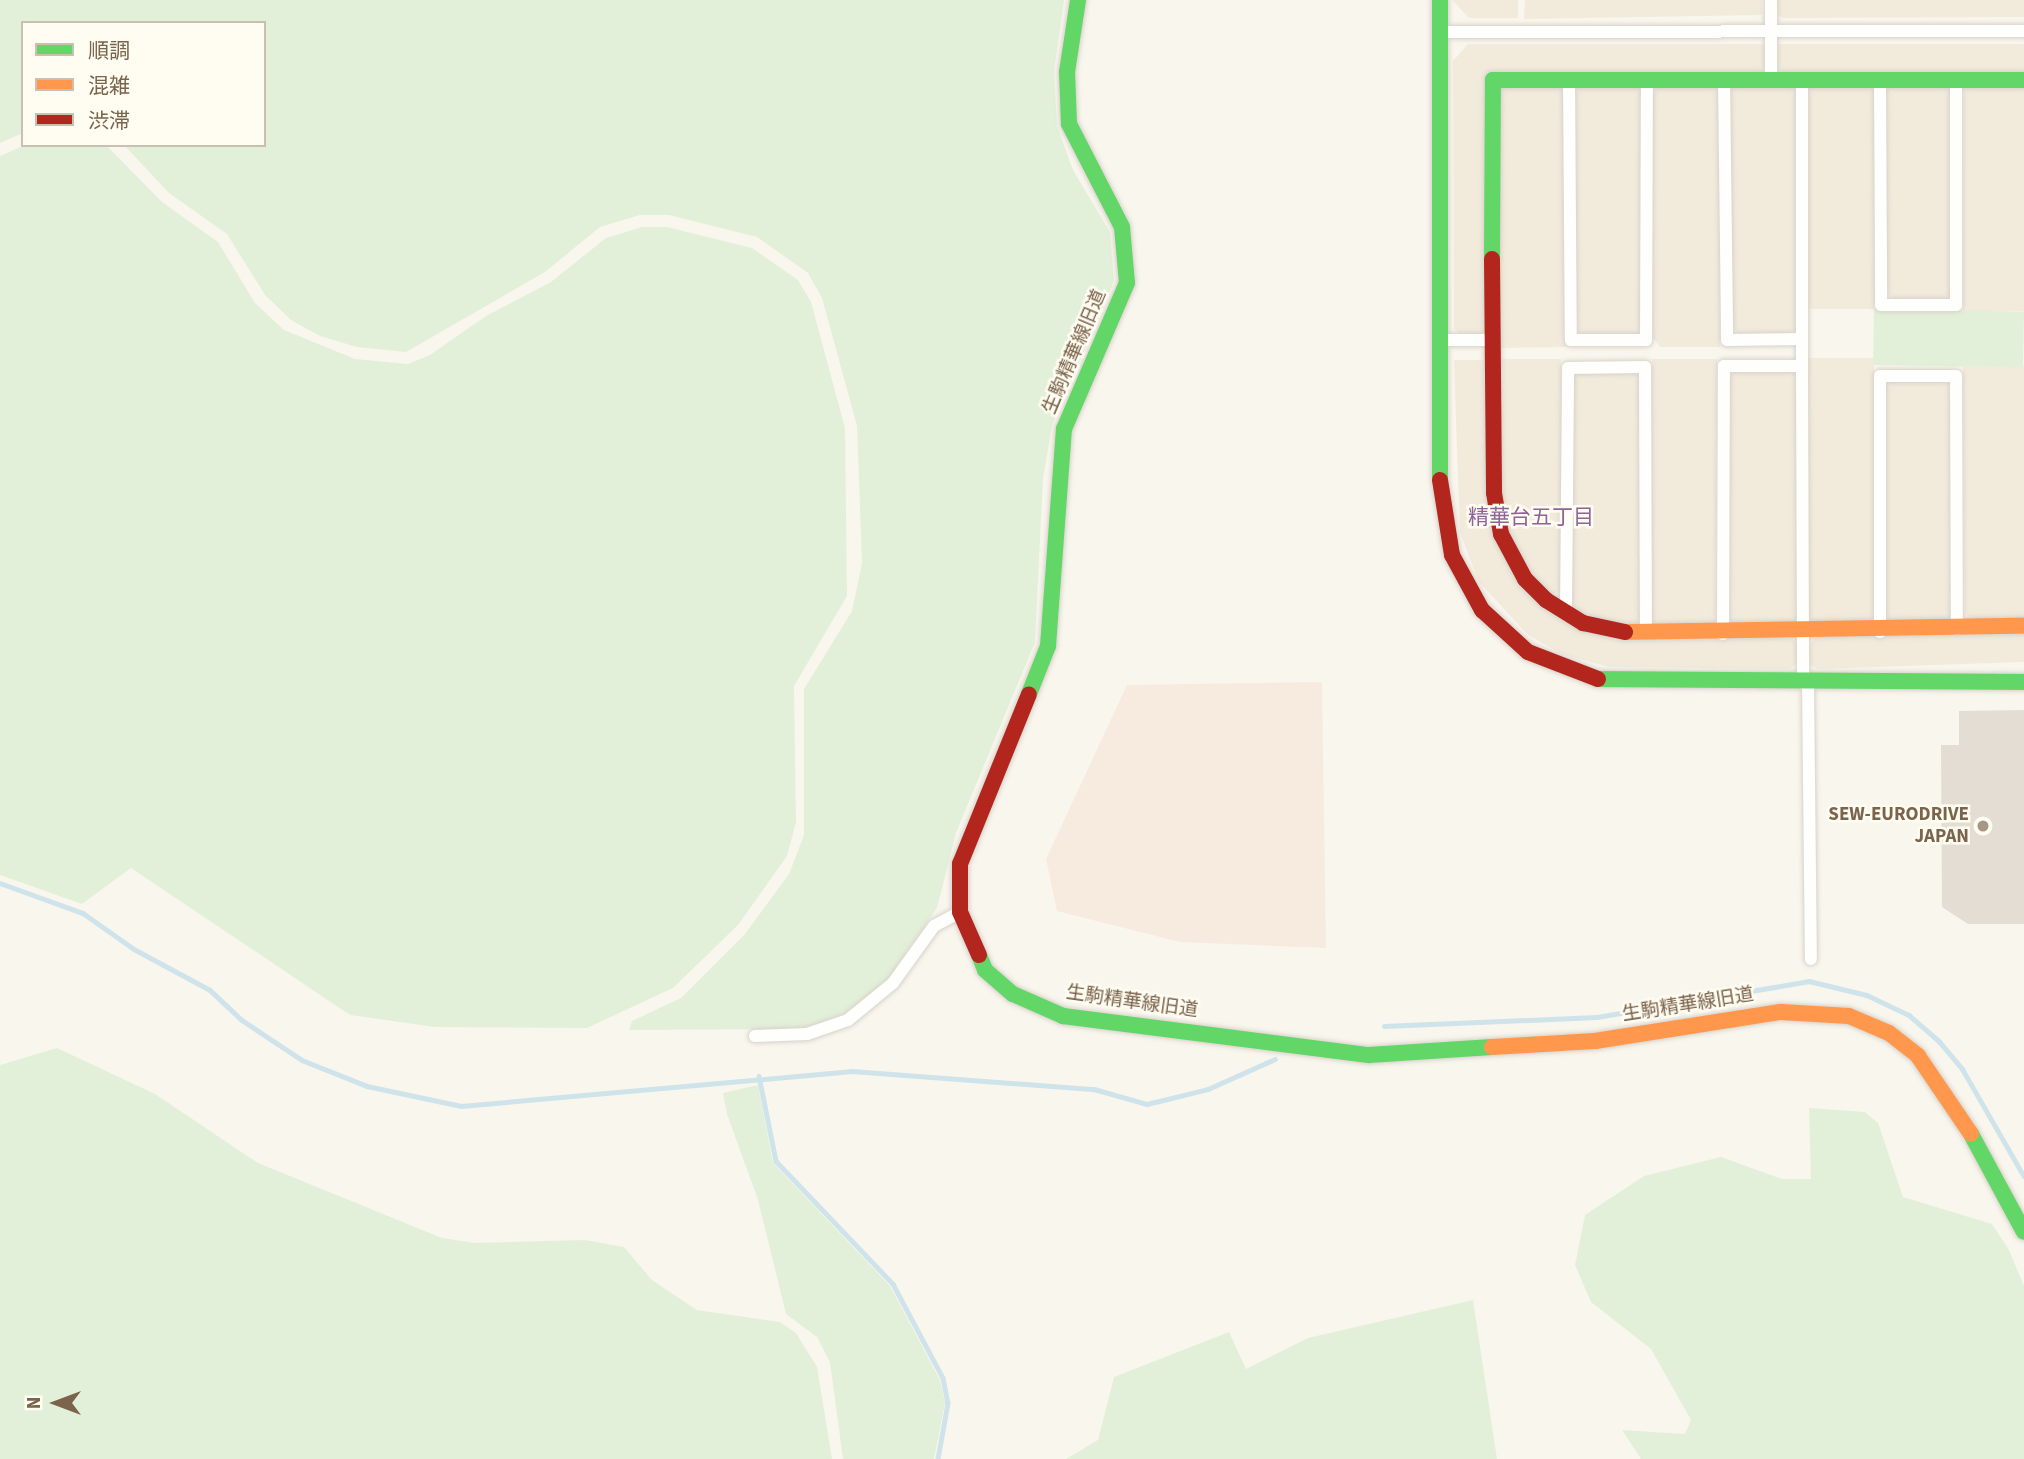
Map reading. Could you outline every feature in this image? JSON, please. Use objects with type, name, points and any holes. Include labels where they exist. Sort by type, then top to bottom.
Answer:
[{"type":"street","name":"生駒精華線旧道","points":[[1078,0],[1067,72],[1069,124],[1085,164],[1122,227],[1126,283],[1064,429],[1056,480],[1052,627],[968,837],[960,864],[960,912],[985,971],[1013,994],[1048,1011],[1334,1052],[1595,1041],[1793,1011],[1849,1016],[1889,1033],[1918,1056],[1959,1112],[2024,1232]]},
{"type":"street","points":[[1440,0],[1442,524],[1466,586],[1502,631],[1553,666],[1604,681],[2024,682]]},
{"type":"street","points":[[1770,80],[1771,0]]},
{"type":"street","points":[[1440,32],[2024,31]]},
{"type":"street","points":[[2024,80],[1493,80],[1492,340],[1494,493],[1501,534],[1525,579],[1566,612],[1609,632],[1802,634],[2024,626]]},
{"type":"street","points":[[1569,80],[1570,340],[1646,340],[1647,80]]},
{"type":"street","points":[[1724,80],[1727,340],[1802,339]]},
{"type":"street","points":[[1802,80],[1802,634],[1811,959]]},
{"type":"street","points":[[1880,80],[1881,305],[1956,305],[1956,80]]},
{"type":"street","points":[[1440,340],[1492,340]]},
{"type":"street","points":[[1723,634],[1724,366],[1802,366]]},
{"type":"street","points":[[1566,612],[1568,368],[1645,367],[1646,633]]},
{"type":"street","points":[[1880,632],[1880,376],[1956,376],[1957,629]]},
{"type":"street","points":[[755,1036],[807,1034],[848,1020],[893,983],[934,926],[960,912]]},
{"type":"shaded area","points":[[1452,0],[1518,0],[1518,18],[1469,18]]},
{"type":"shaded area","points":[[1525,0],[1762,0],[1762,15],[1524,19]]},
{"type":"shaded area","points":[[1776,0],[2024,0],[2024,17],[1782,18],[1776,13]]},
{"type":"shaded area","points":[[1468,44],[1765,44],[1765,66],[1760,74],[1488,73],[1488,327],[1482,334],[1460,334],[1454,329],[1453,61]]},
{"type":"shaded area","points":[[1777,44],[2024,44],[2024,73],[1784,73],[1777,66]]},
{"type":"shaded area","points":[[1556,84],[1564,92],[1566,347],[1499,348],[1498,93],[1505,85]]},
{"type":"shaded area","points":[[1584,84],[1635,84],[1643,91],[1643,327],[1637,336],[1583,335],[1576,329],[1576,93]]},
{"type":"shaded area","points":[[1662,84],[1711,84],[1720,92],[1720,347],[1660,347],[1653,338],[1653,93]]},
{"type":"shaded area","points":[[1737,84],[1790,84],[1797,90],[1796,329],[1791,334],[1740,335],[1731,326],[1731,90]]},
{"type":"shaded area","points":[[1815,84],[1868,84],[1876,91],[1874,309],[1808,309],[1808,91]]},
{"type":"shaded area","points":[[1894,84],[1945,84],[1951,90],[1952,290],[1947,299],[1895,300],[1886,292],[1885,92]]},
{"type":"shaded area","points":[[1971,84],[2024,86],[2024,311],[1963,311],[1964,91]]},
{"type":"shaded area","points":[[1807,358],[1874,358],[1877,621],[1872,626],[1814,628],[1808,620]]},
{"type":"shaded area","points":[[1499,359],[1561,359],[1562,590],[1551,595],[1531,576],[1503,523]]},
{"type":"shaded area","points":[[1652,359],[1717,359],[1715,628],[1662,629],[1652,621]]},
{"type":"shaded area","points":[[1454,360],[1489,360],[1496,537],[1575,625],[1792,638],[1798,644],[1798,663],[1790,669],[1610,667],[1564,655],[1528,635],[1479,582],[1460,533]]},
{"type":"shaded area","points":[[1963,365],[2024,365],[2024,619],[1972,621],[1965,612]]},
{"type":"shaded area","points":[[1791,370],[1797,375],[1799,620],[1791,628],[1739,629],[1730,620],[1729,377],[1735,371]]},
{"type":"shaded area","points":[[1579,371],[1634,371],[1641,377],[1642,619],[1636,627],[1593,619],[1572,607],[1573,378]]},
{"type":"shaded area","points":[[1946,379],[1952,387],[1953,614],[1945,622],[1895,625],[1886,618],[1885,386],[1891,381]]},
{"type":"shaded area","points":[[2024,631],[2024,662],[1817,669],[1808,663],[1808,646],[1816,637]]},
{"type":"shaded area","points":[[1322,682],[1326,948],[1180,942],[1057,911],[1046,859],[1127,685]]},
{"type":"green space","points":[[0,0],[1064,0],[1054,71],[1057,126],[1073,170],[1110,232],[1114,281],[1052,425],[1043,479],[1035,642],[956,833],[937,908],[886,982],[839,1017],[804,1029],[629,1030],[632,1021],[681,998],[745,934],[789,874],[804,835],[804,689],[852,611],[862,563],[857,426],[822,298],[808,273],[757,237],[669,215],[640,215],[600,227],[545,272],[406,352],[357,347],[320,336],[291,320],[265,295],[227,234],[169,193],[126,147],[266,147],[266,21],[21,21],[21,134],[0,143]]},
{"type":"green space","points":[[21,147],[108,147],[162,202],[218,242],[255,303],[284,330],[355,359],[408,364],[430,355],[486,316],[551,282],[606,238],[642,227],[667,227],[752,248],[798,280],[811,302],[845,428],[847,596],[794,686],[796,822],[787,856],[738,925],[673,988],[587,1028],[435,1027],[350,1015],[131,868],[82,904],[0,875],[0,156]]},
{"type":"green space","points":[[1874,309],[2024,312],[2023,368],[1873,365]]},
{"type":"green space","points":[[57,1048],[155,1094],[258,1163],[442,1238],[475,1243],[585,1240],[624,1247],[652,1280],[697,1310],[780,1322],[796,1333],[817,1367],[832,1459],[0,1459],[0,1065]]},
{"type":"green space","points":[[758,1085],[773,1163],[890,1286],[940,1380],[945,1403],[934,1459],[843,1459],[830,1362],[817,1337],[786,1314],[758,1200],[727,1114],[723,1093]]},
{"type":"green space","points":[[1809,1108],[1865,1112],[1878,1123],[1903,1197],[1992,1224],[2009,1250],[2024,1286],[2024,1459],[1641,1459],[1622,1430],[1685,1434],[1691,1420],[1651,1349],[1591,1302],[1575,1265],[1585,1215],[1644,1176],[1721,1157],[1782,1179],[1811,1179]]},
{"type":"green space","points":[[1473,1300],[1497,1459],[1066,1459],[1098,1440],[1114,1377],[1229,1332],[1246,1369],[1308,1338]]},
{"type":"building","name":"SEW-EURODRIVE JAPAN","points":[[2024,710],[2024,924],[1968,924],[1942,907],[1941,745],[1959,745],[1959,711]]},
{"type":"waterway","points":[[0,883],[83,913],[134,949],[210,990],[242,1020],[302,1060],[367,1086],[461,1106],[852,1071],[1094,1089],[1147,1104],[1208,1089],[1275,1059]]},
{"type":"waterway","points":[[1384,1026],[1597,1017],[1809,981],[1867,995],[1909,1015],[1939,1041],[1963,1070],[2024,1176]]},
{"type":"waterway","points":[[759,1076],[776,1161],[893,1284],[943,1378],[948,1403],[938,1459]]},
{"type":"traffic: fast","points":[[1029,694],[1048,646],[1064,429],[1127,283],[1122,227],[1069,124],[1067,72],[1078,0]]},
{"type":"traffic: fast","points":[[1440,0],[1440,480]]},
{"type":"traffic: fast","points":[[1492,259],[1493,80],[2024,80]]},
{"type":"traffic: fast","points":[[1598,679],[2024,682]]},
{"type":"traffic: fast","points":[[979,955],[985,970],[1013,994],[1063,1016],[1369,1055],[1492,1047]]},
{"type":"traffic: fast","points":[[1971,1134],[2024,1232]]},
{"type":"traffic: slow","points":[[1625,632],[2024,626]]},
{"type":"traffic: slow","points":[[1492,1047],[1595,1041],[1781,1012],[1849,1016],[1889,1033],[1918,1056],[1971,1134]]},
{"type":"traffic: jam","points":[[1492,259],[1494,493],[1501,534],[1525,579],[1546,600],[1583,623],[1625,632]]},
{"type":"traffic: jam","points":[[1440,480],[1452,555],[1482,610],[1528,652],[1598,679]]},
{"type":"traffic: jam","points":[[979,955],[960,912],[960,864],[1029,694]]},
{"type":"place","name":"SEW-EURODRIVE JAPAN","points":[[1983,826]]},
{"type":"district","name":"精華台五丁目","points":[[1531,517]]}]
